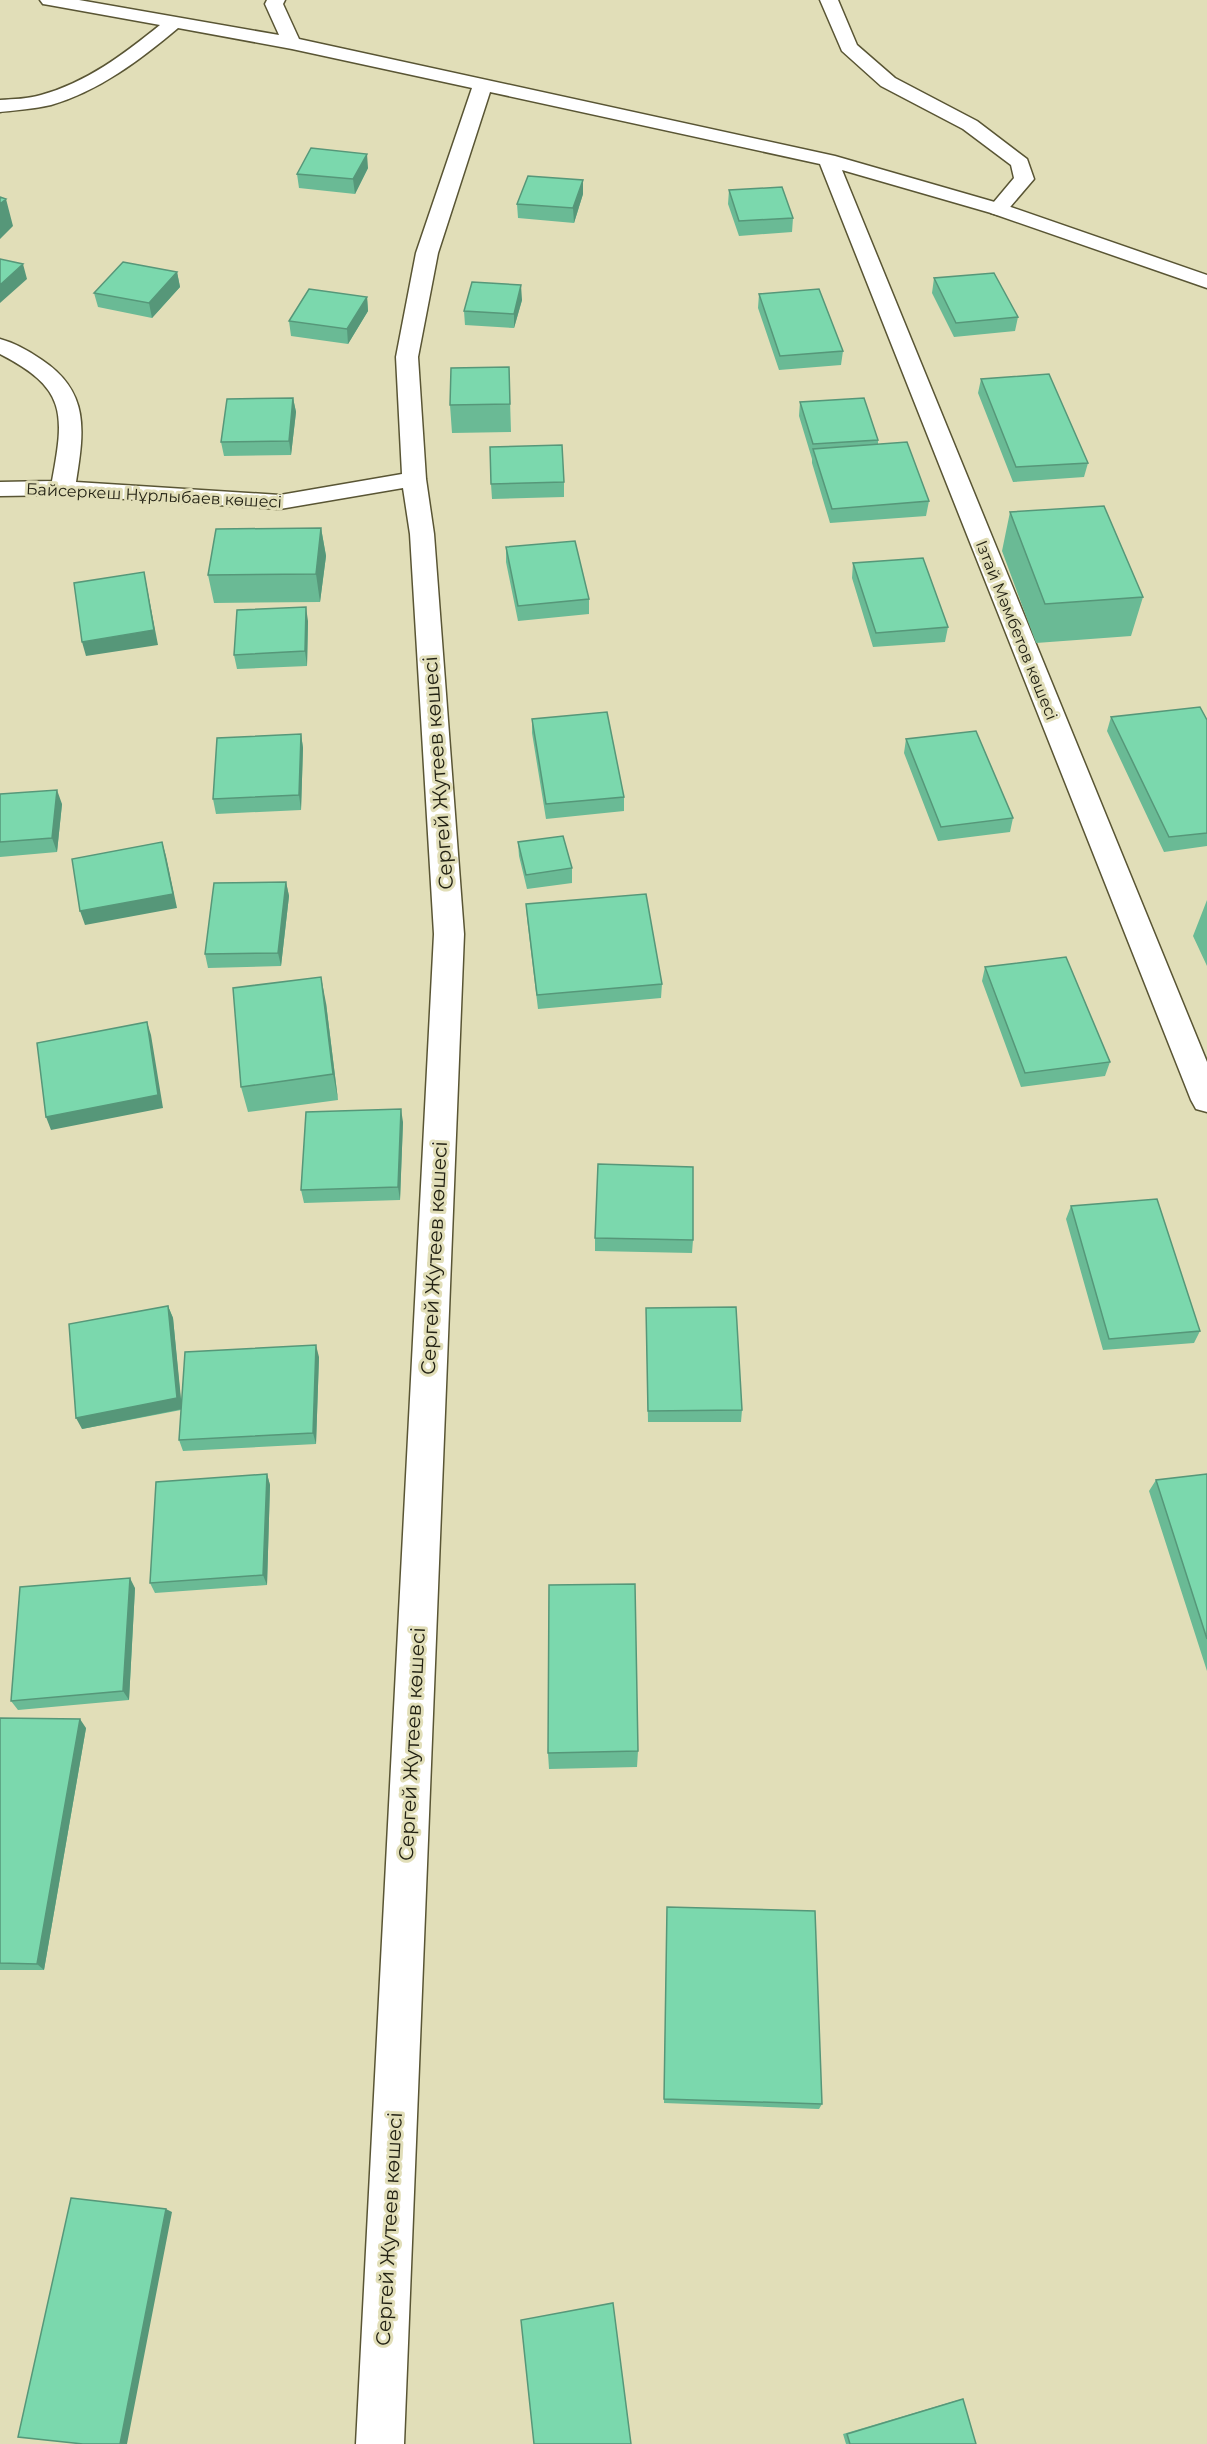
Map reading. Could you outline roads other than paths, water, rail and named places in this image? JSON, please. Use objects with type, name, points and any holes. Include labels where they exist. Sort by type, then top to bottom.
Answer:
[{"type":"street","points":[[49,0],[292,43],[828,160],[998,209],[1207,282]]},
{"type":"street","points":[[829,0],[849,47],[888,82],[970,125],[1020,163],[1024,179],[998,209]]},
{"type":"street","points":[[278,1],[292,43]]},
{"type":"street","points":[[0,106],[45,100],[89,83],[131,58],[176,21]]},
{"type":"street","name":"Сергей Жутеев көшесі","points":[[380,2444],[449,934],[422,534],[414,479],[407,357],[428,253],[483,84]]},
{"type":"street","name":"Ізтай Мәмбетов көшесі","points":[[828,160],[1207,1100]]},
{"type":"street","points":[[0,346],[12,351],[46,374],[65,394],[69,421],[69,454],[63,488]]},
{"type":"street","name":"Байсеркеш Нұрлыбаев көшесі","points":[[0,489],[63,488],[280,502],[414,479]]}]
